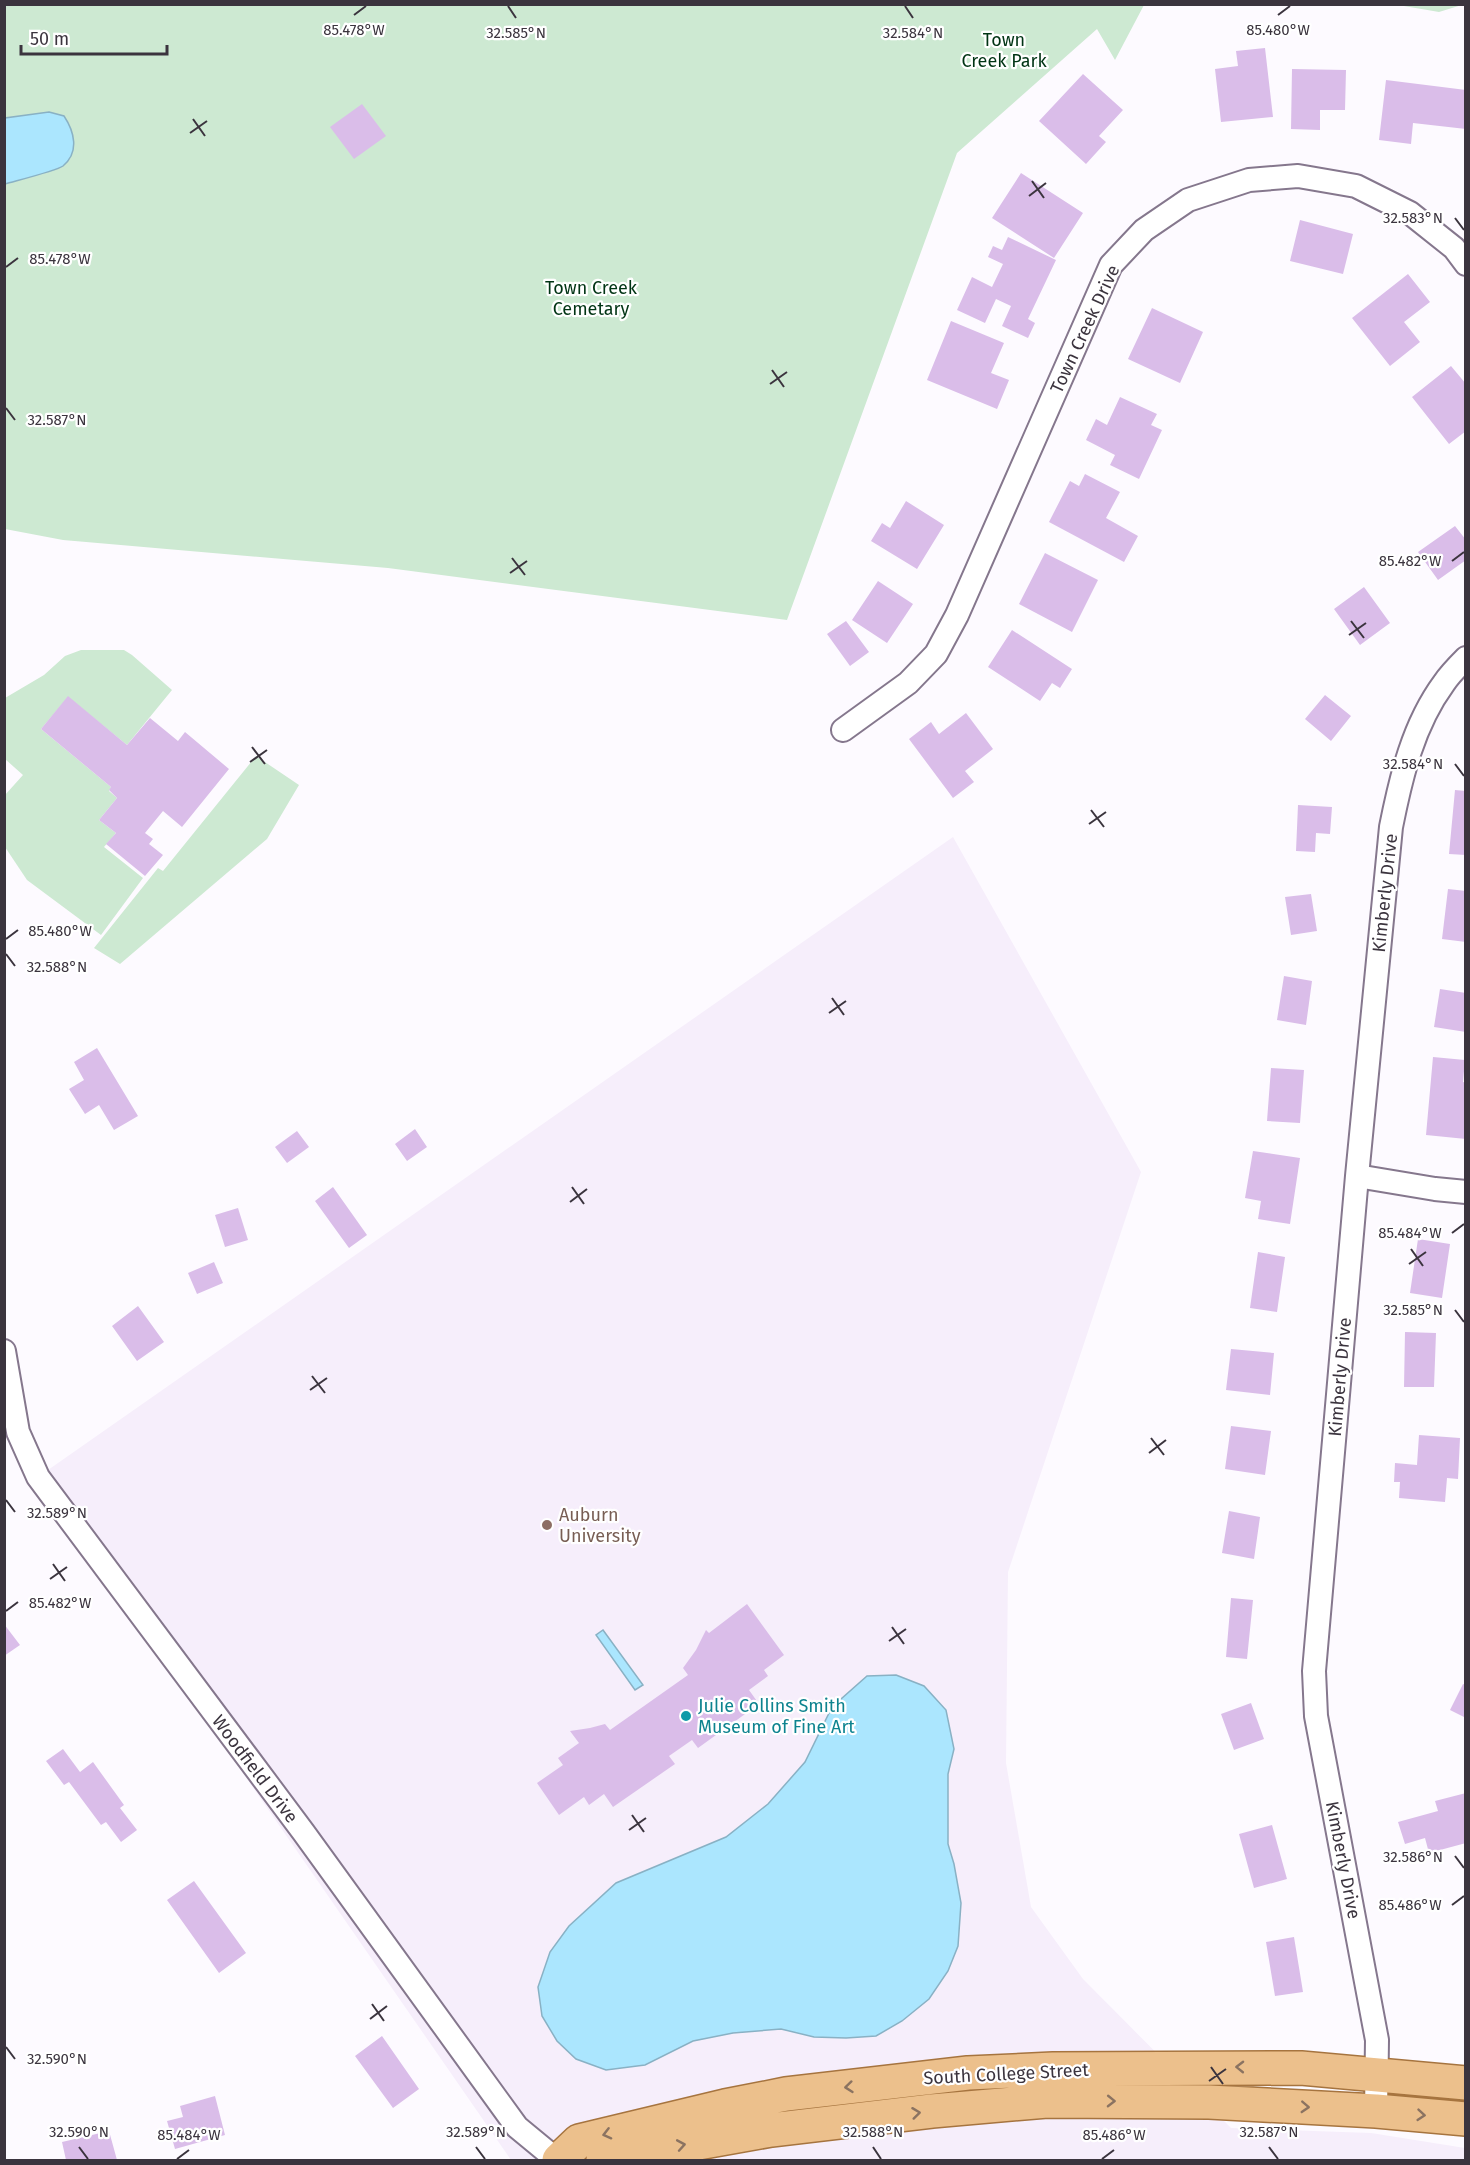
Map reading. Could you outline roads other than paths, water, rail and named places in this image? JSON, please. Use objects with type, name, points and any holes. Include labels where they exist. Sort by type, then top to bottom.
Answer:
[{"type":"main road","name":"South College Street","points":[[558,2160],[579,2140],[746,2102],[786,2094],[968,2073],[1053,2069],[1300,2068],[1466,2083]]},
{"type":"main road","name":"South College Street","points":[[603,2160],[771,2130],[932,2111],[1047,2101],[1209,2102],[1376,2110],[1466,2119]]},
{"type":"street","name":"Town Creek Drive","points":[[843,730],[908,683],[936,654],[957,615],[1111,265],[1144,231],[1188,200],[1249,180],[1298,176],[1356,186],[1410,213],[1462,250]]},
{"type":"street","name":"Kimberly Drive","points":[[1376,2110],[1377,2040],[1316,1716],[1314,1671],[1357,1176],[1391,827],[1400,784],[1414,741],[1432,701],[1444,682],[1466,658]]},
{"type":"street","points":[[1357,1176],[1466,1192]]},
{"type":"street","name":"Woodfield Drive","points":[[4,1351],[18,1432],[38,1477],[304,1833],[517,2127],[558,2160]]},
{"type":"water","points":[[49,112],[64,116],[73,135],[72,154],[59,168],[5,184],[5,118]]},
{"type":"water","points":[[603,1630],[643,1685],[635,1690],[596,1635]]},
{"type":"water","points":[[896,1675],[924,1686],[946,1710],[954,1749],[948,1774],[948,1844],[961,1903],[958,1946],[948,1971],[929,1999],[902,2021],[876,2036],[814,2037],[781,2029],[733,2033],[693,2041],[645,2065],[606,2070],[576,2059],[557,2041],[542,2016],[538,1987],[550,1952],[569,1926],[616,1883],[726,1837],[768,1804],[805,1762],[832,1707],[867,1676]]},
{"type":"place","name":"Auburn University","points":[[547,1525]]},
{"type":"place","name":"Julie Collins Smith Museum of Fine Art","points":[[686,1716]]},
{"type":"park label","name":"Town Creek Park","points":[[1004,50]]},
{"type":"park label","name":"Town Creek Cemetary","points":[[591,298]]}]
